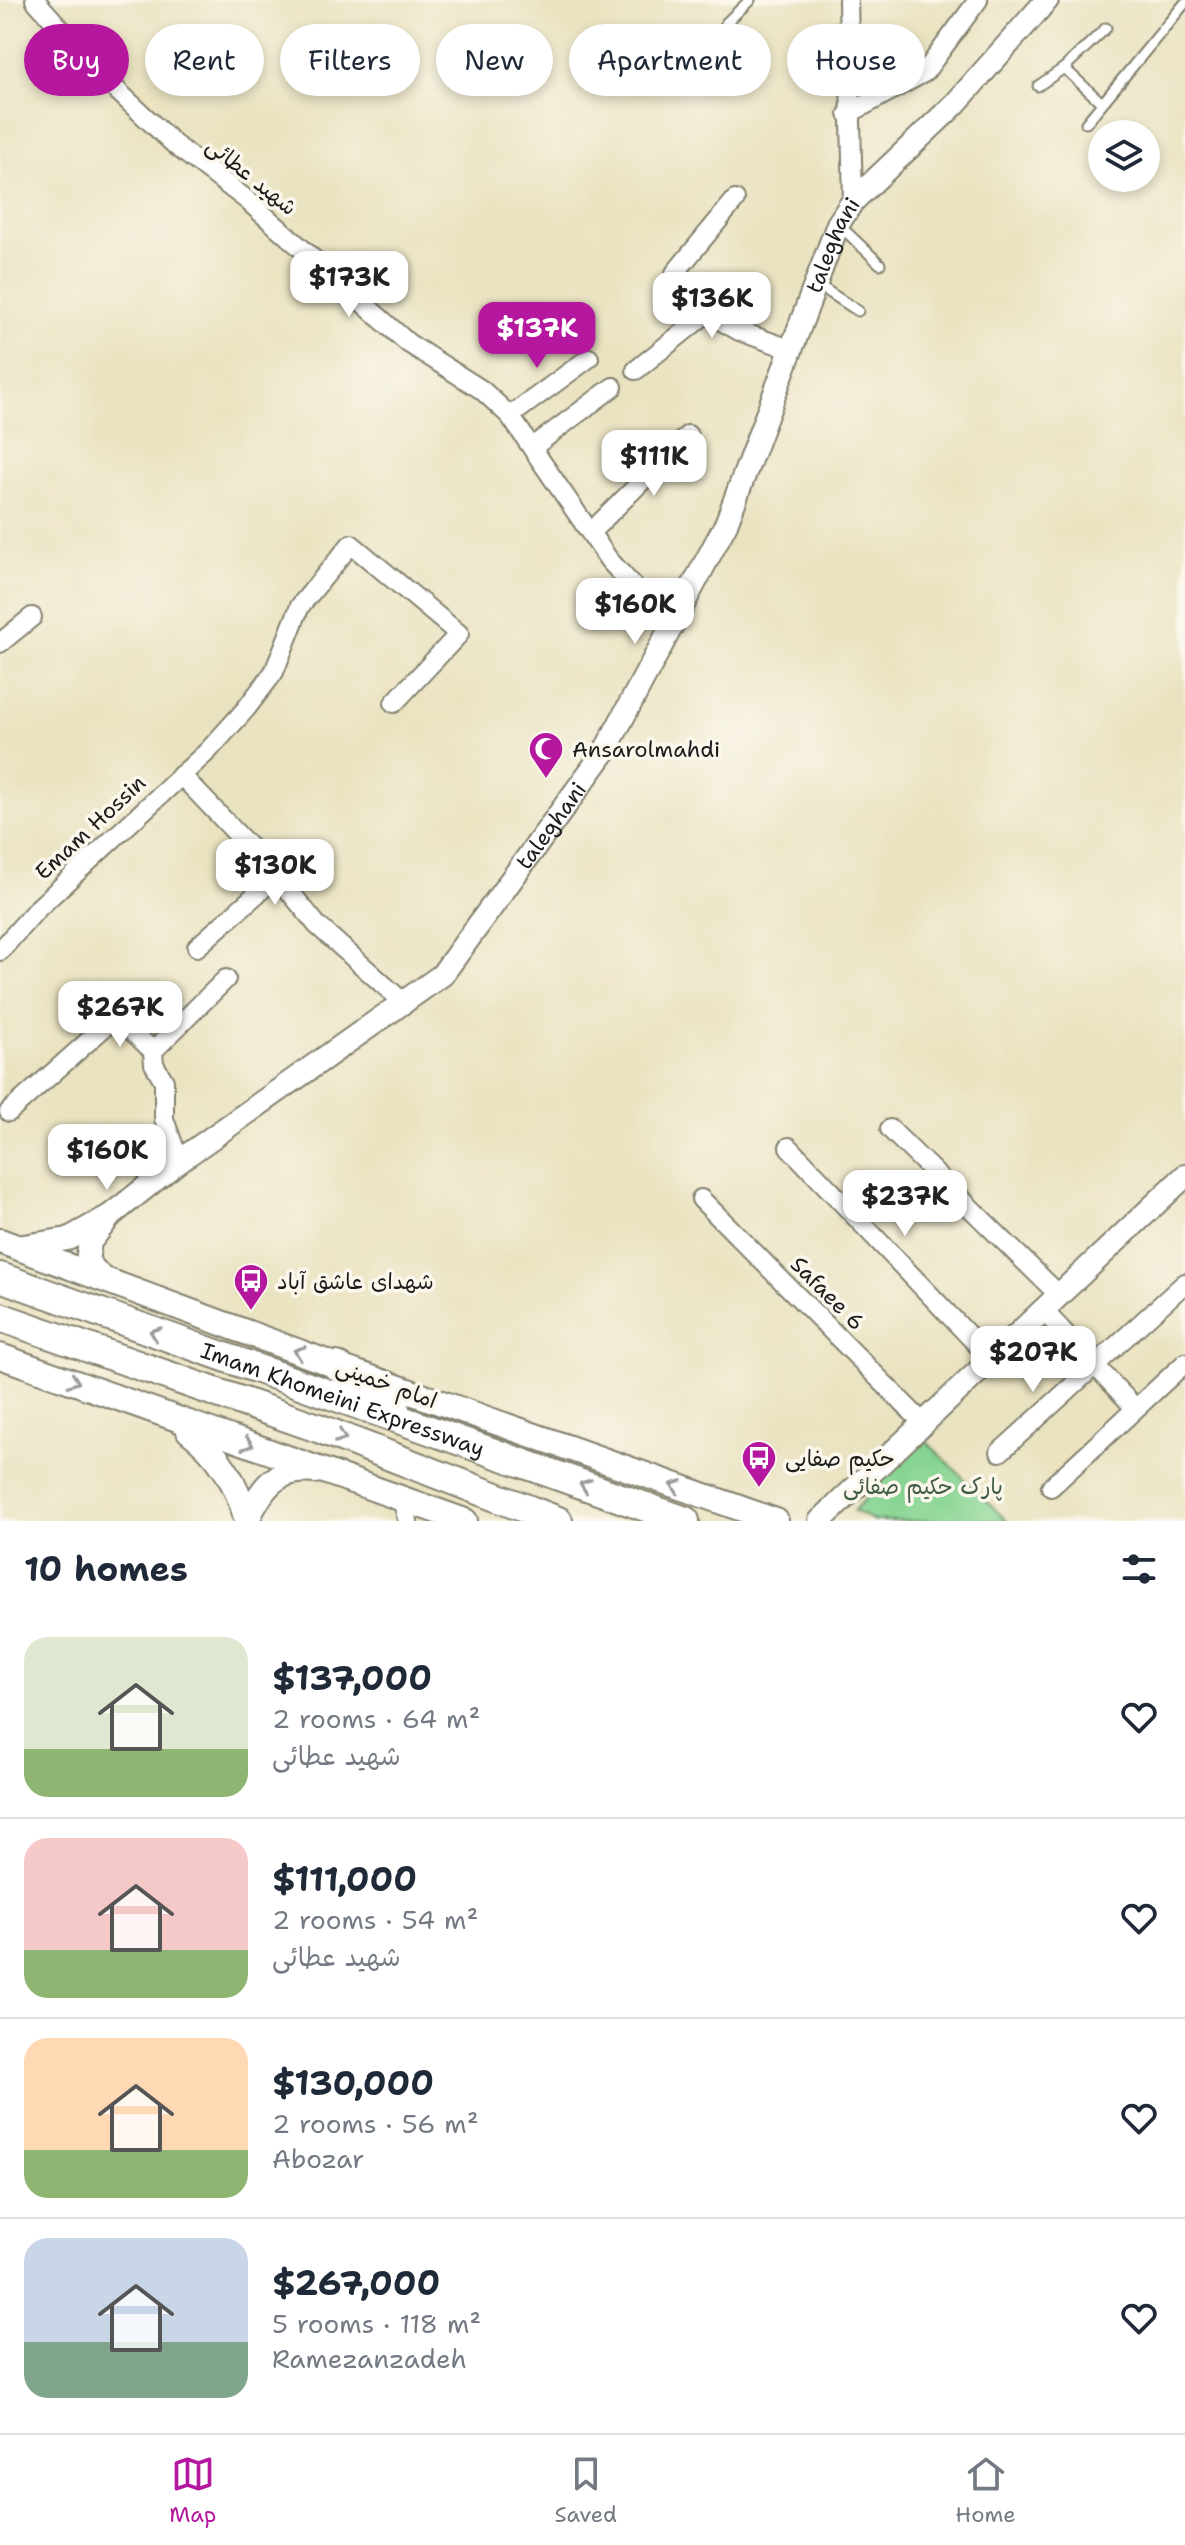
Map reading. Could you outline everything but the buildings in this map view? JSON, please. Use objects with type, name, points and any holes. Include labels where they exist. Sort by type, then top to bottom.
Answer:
[{"type":"highway","name":"Imam Khomeini Expressway","points":[[2,1277],[685,1521]]},
{"type":"highway","name":"Imam Khomeini Expressway","points":[[1,1318],[304,1422],[558,1521]]},
{"type":"highway","points":[[337,1366],[419,1425]]},
{"type":"main road","name":"امام خمینی","points":[[8,1244],[337,1366],[776,1521]]},
{"type":"main road","points":[[0,1356],[465,1521]]},
{"type":"main road","points":[[174,1420],[209,1446],[223,1465],[247,1520]]},
{"type":"main road","points":[[247,1520],[263,1487],[284,1474],[303,1470],[334,1472]]},
{"type":"street","name":"شهید عطائی","points":[[35,0],[108,82],[175,145],[247,200],[408,343],[482,390],[510,416],[609,560],[640,594],[674,621]]},
{"type":"street","points":[[848,0],[848,114],[853,201]]},
{"type":"street","points":[[848,114],[925,72],[978,0]]},
{"type":"street","name":"taleghani","points":[[111,1215],[179,1161],[442,975],[605,751],[726,524],[838,224],[853,201],[955,104],[1047,0]]},
{"type":"street","points":[[735,200],[675,273],[707,313],[739,331],[790,349]]},
{"type":"street","points":[[636,370],[707,313]]},
{"type":"street","points":[[510,416],[589,358]]},
{"type":"street","points":[[533,447],[613,387]]},
{"type":"street","points":[[591,532],[688,435]]},
{"type":"street","name":"Emam Hossin","points":[[0,951],[36,910],[208,751],[274,672],[300,606],[351,544],[459,634],[394,703]]},
{"type":"street","points":[[0,643],[32,617]]},
{"type":"street","points":[[181,775],[277,876],[317,925],[405,1004]]},
{"type":"street","points":[[197,947],[277,876]]},
{"type":"street","points":[[153,1051],[226,979]]},
{"type":"street","points":[[9,1112],[122,1011],[153,1051],[154,1064],[164,1081],[164,1119],[179,1161]]},
{"type":"street","points":[[890,1129],[1050,1302],[1095,1366],[1135,1408]]},
{"type":"street","points":[[789,1147],[990,1358]]},
{"type":"street","points":[[820,1521],[921,1421],[1185,1176]]},
{"type":"street","name":"Safaee 6","points":[[701,1199],[921,1421]]},
{"type":"street","points":[[8,1244],[68,1239],[111,1215]]},
{"type":"street","points":[[104,1280],[87,1261],[90,1242],[111,1215]]},
{"type":"street","points":[[1000,1452],[1185,1283]]},
{"type":"street","points":[[1051,1487],[1185,1363]]},
{"type":"street","points":[[401,1496],[408,1521]]},
{"type":"lane","points":[[726,23],[750,0]]},
{"type":"lane","points":[[1086,123],[1185,3]]},
{"type":"lane","points":[[1038,86],[1064,68],[1106,28]]},
{"type":"lane","points":[[1064,68],[1102,103]]},
{"type":"lane","points":[[838,224],[880,264]]},
{"type":"lane","points":[[815,283],[858,311]]},
{"type":"green space","name":"پارک حکیم صفائی","points":[[922,1437],[1007,1521],[874,1521],[854,1511]]},
{"type":"place","name":"Ansarolmahdi","points":[[546,780]]},
{"type":"place","name":"شهدای عاشق آباد","points":[[251,1312]]},
{"type":"place","name":"حکیم صفایی","points":[[759,1489]]}]
